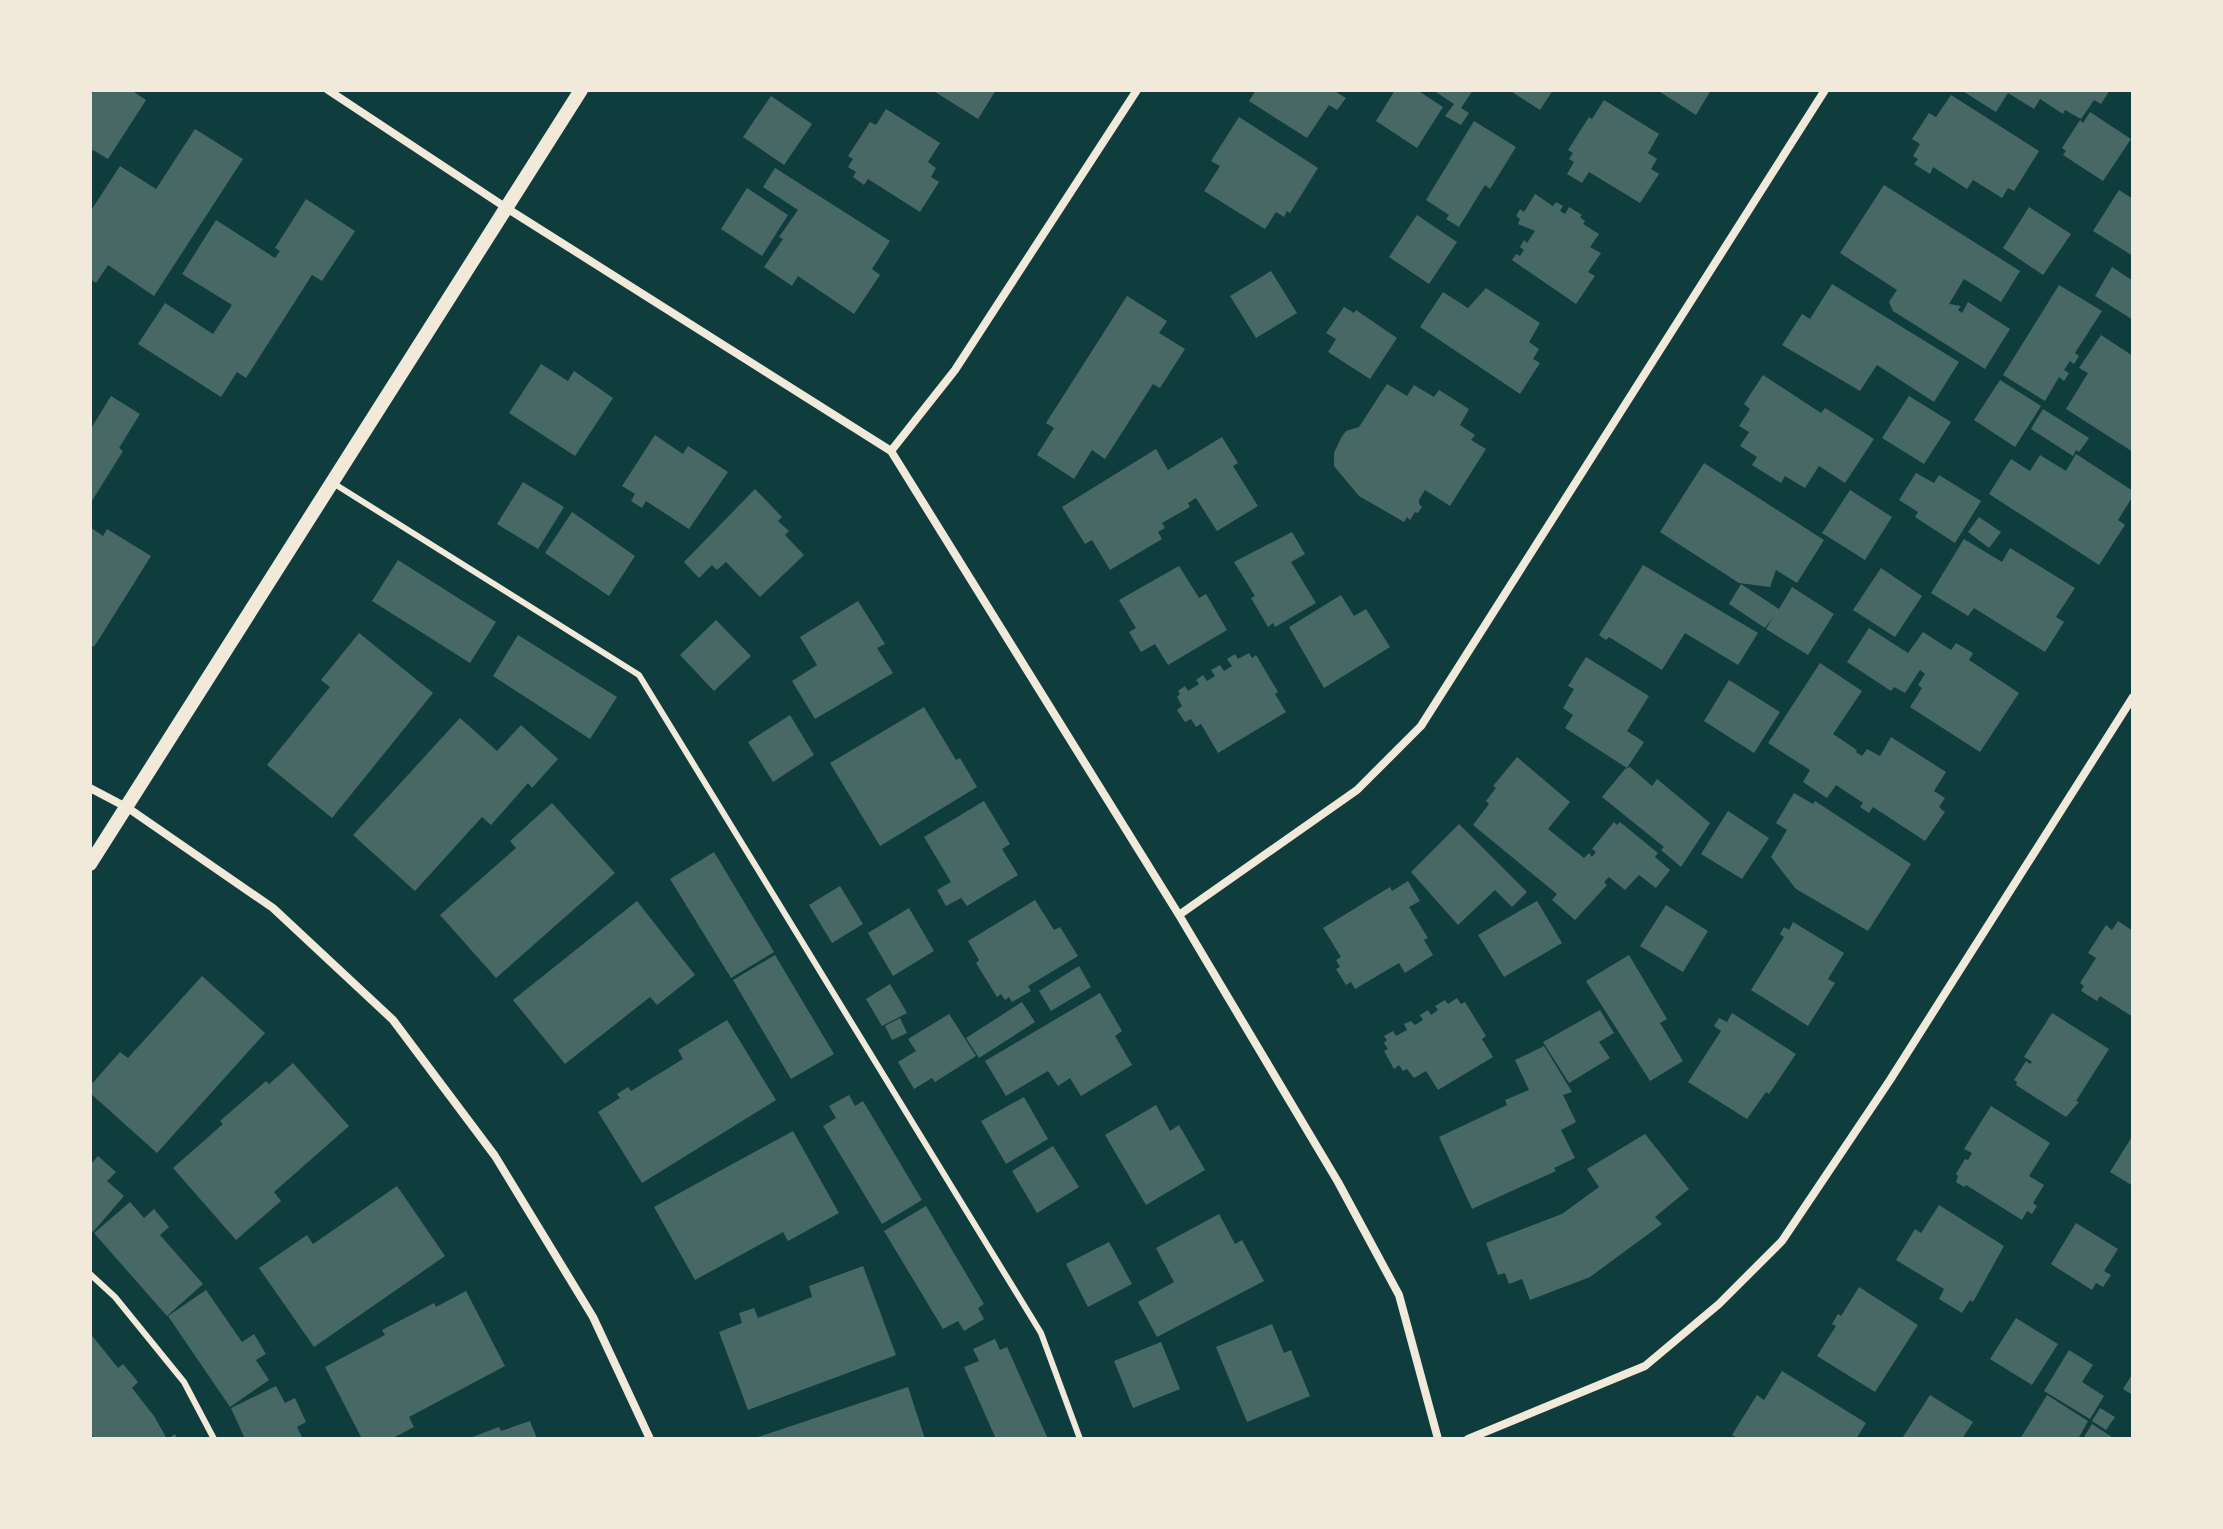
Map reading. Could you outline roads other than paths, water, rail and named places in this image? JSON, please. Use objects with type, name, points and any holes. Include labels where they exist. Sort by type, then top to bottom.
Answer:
[{"type":"street","points":[[328,90],[505,207],[891,451],[1179,915],[1338,1182],[1399,1295],[1438,1439]]},
{"type":"street","points":[[90,864],[581,90]]},
{"type":"street","points":[[891,451],[955,370],[1137,90]]},
{"type":"street","points":[[1179,915],[1357,790],[1421,726],[1825,90]]},
{"type":"street","points":[[1468,1439],[1645,1366],[1719,1304],[1782,1241],[1890,1080],[2133,697]]},
{"type":"street","points":[[90,788],[128,808],[273,908],[393,1020],[495,1156],[593,1317],[650,1439]]},
{"type":"lane","points":[[333,483],[639,675],[1041,1333],[1080,1439]]},
{"type":"lane","points":[[90,1274],[115,1297],[184,1382],[214,1439]]}]
